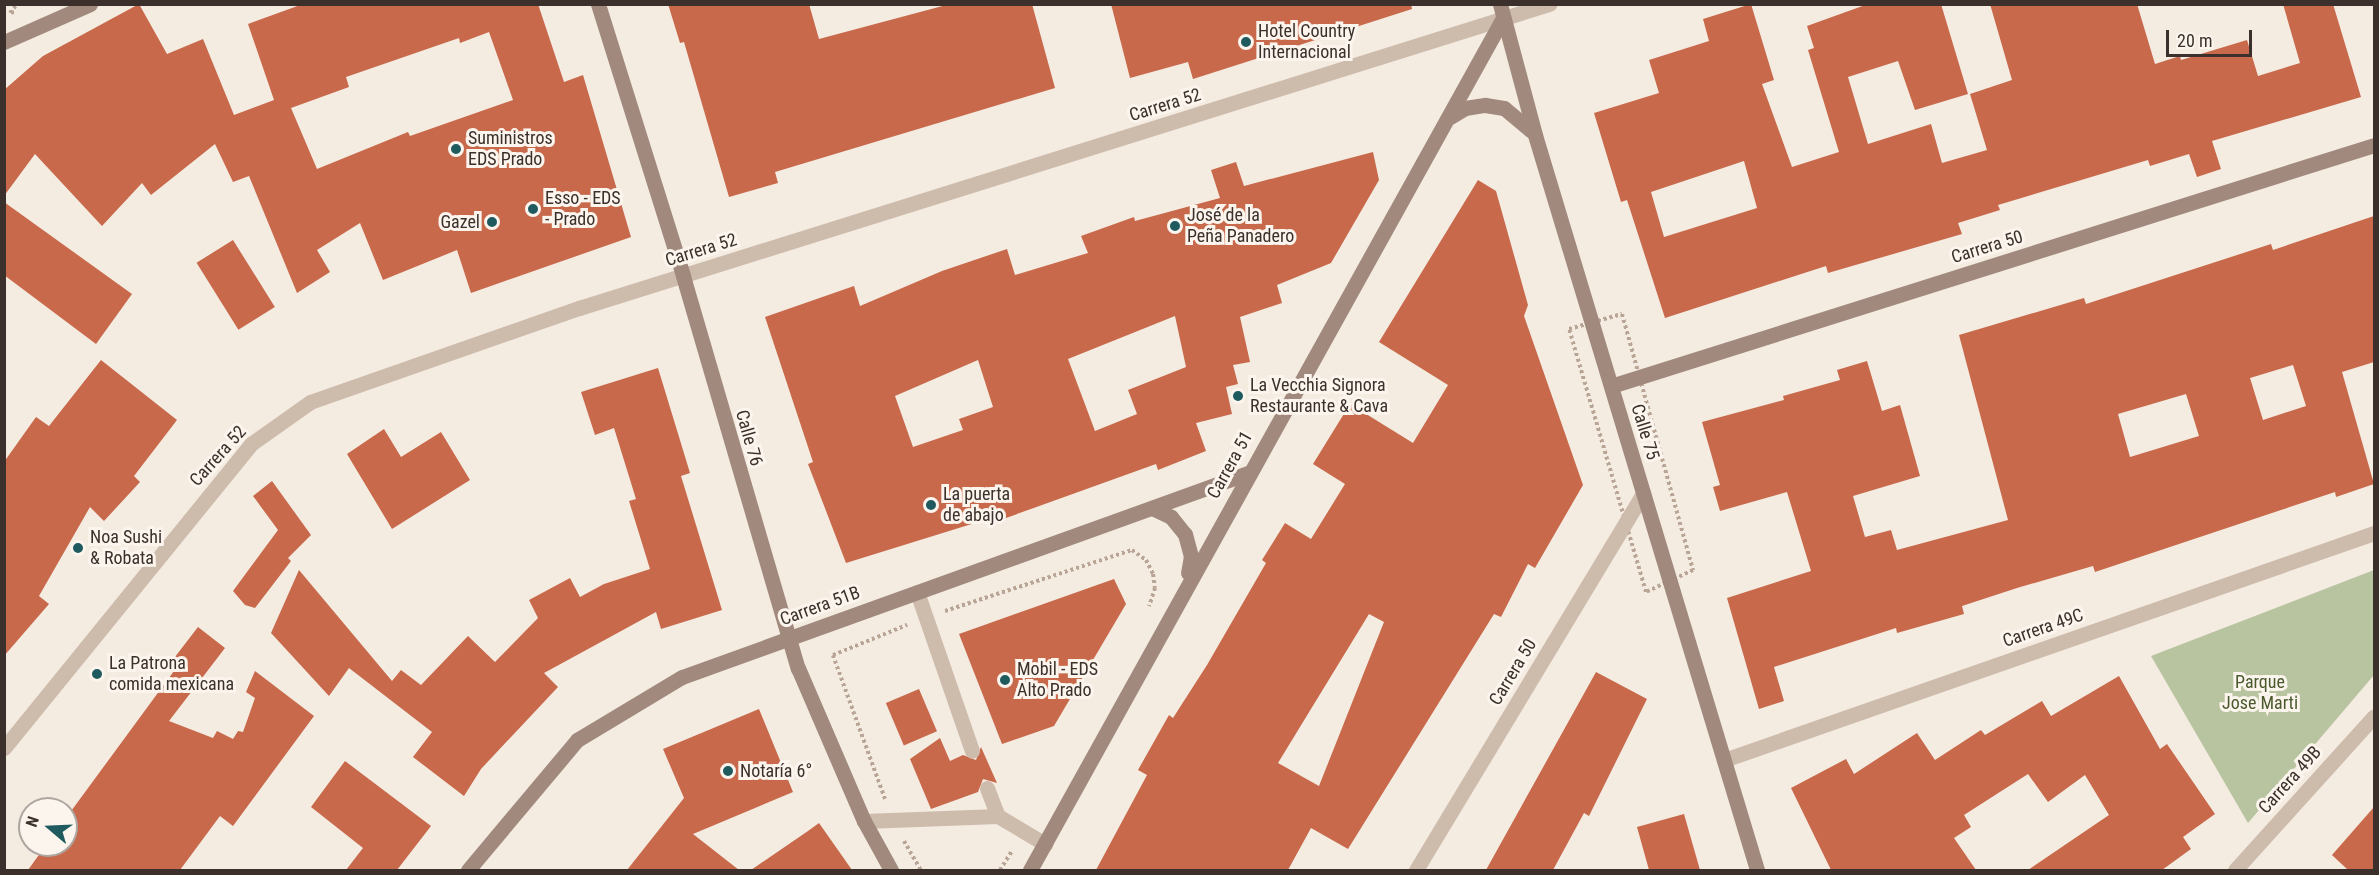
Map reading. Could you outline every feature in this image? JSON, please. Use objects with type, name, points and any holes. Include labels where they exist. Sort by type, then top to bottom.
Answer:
[{"type":"street","points":[[4,42],[90,4]]},
{"type":"street","name":"Calle 76","points":[[598,4],[683,276],[788,638],[864,821],[891,870]]},
{"type":"street","name":"Carrera 52","points":[[4,748],[251,444],[310,402],[683,276],[1501,11],[1549,4]]},
{"type":"street","name":"Carrera 51","points":[[1030,870],[1248,473],[1447,118],[1465,93],[1501,11]]},
{"type":"street","name":"Calle 75","points":[[1501,11],[1535,135],[1757,870]]},
{"type":"street","points":[[1447,118],[1465,108],[1494,106],[1522,119],[1535,135]]},
{"type":"street","name":"Carrera 50","points":[[1611,386],[2374,145]]},
{"type":"street","name":"Carrera 51B","points":[[468,870],[577,740],[682,677],[1248,473]]},
{"type":"street","name":"Carrera 50","points":[[1416,870],[1643,493]]},
{"type":"street","points":[[1152,508],[1171,517],[1185,534],[1191,556],[1186,585]]},
{"type":"street","name":"Carrera 49C","points":[[1724,760],[2374,533]]},
{"type":"street","points":[[917,592],[972,751]]},
{"type":"street","name":"Carrera 49B","points":[[2235,870],[2374,716]]},
{"type":"street","points":[[987,788],[998,816]]},
{"type":"street","points":[[864,821],[998,816],[1045,844]]},
{"type":"path","points":[[921,870],[892,820],[833,655],[926,617],[1132,550],[1146,560],[1153,574],[1155,588],[1148,610]]},
{"type":"path","points":[[1000,870],[1025,831]]},
{"type":"green space","name":"Parque Jose Marti","points":[[2374,570],[2374,675],[2248,823],[2151,656]]},
{"type":"building","points":[[139,4],[167,54],[203,39],[234,115],[274,100],[248,24],[303,4],[538,4],[564,82],[583,75],[631,237],[471,293],[457,250],[383,280],[360,223],[317,250],[330,272],[297,293],[249,176],[233,182],[215,144],[151,195],[142,183],[102,226],[35,154],[4,196],[4,90],[43,56]],"holes":[[[489,32],[513,100],[410,136],[408,132],[317,169],[291,108],[349,87],[346,77],[459,38],[460,43]]]},
{"type":"building","points":[[668,4],[809,4],[819,39],[950,4],[1032,4],[1055,88],[775,172],[778,183],[729,197],[684,42],[680,43]]},
{"type":"building","name":"Hotel Country Internacional","points":[[1111,4],[1411,4],[1412,9],[1193,79],[1188,62],[1130,78]]},
{"type":"building","points":[[1751,4],[1774,80],[1762,84],[1792,167],[1839,152],[1808,50],[1814,48],[1807,26],[1868,4],[1941,4],[1968,94],[1915,110],[1898,61],[1848,77],[1868,144],[1931,124],[1942,163],[1987,150],[1970,94],[2012,80],[1990,4],[2137,4],[2155,64],[2180,56],[2181,60],[2247,40],[2258,76],[2300,63],[2283,4],[2333,4],[2361,97],[2212,141],[2221,169],[2197,177],[2189,154],[2150,166],[2148,160],[1998,205],[2000,210],[1958,223],[1962,234],[1828,273],[1826,266],[1665,318],[1627,200],[1621,202],[1594,113],[1659,93],[1649,60],[1709,41],[1703,19]],"holes":[[[1744,161],[1757,208],[1664,237],[1651,192]]]},
{"type":"building","points":[[1373,152],[1379,180],[1331,263],[1277,285],[1282,303],[1240,317],[1250,362],[1233,365],[1238,384],[1226,387],[1232,414],[1196,423],[1206,451],[1158,470],[1156,464],[992,523],[991,518],[846,563],[808,464],[813,462],[765,317],[854,286],[860,306],[942,271],[1007,249],[1015,275],[1088,253],[1081,236],[1134,217],[1135,221],[1220,198],[1211,170],[1236,162],[1244,186]],"holes":[[[1175,316],[1186,367],[1128,390],[1137,414],[1095,431],[1068,359]],[[978,360],[993,407],[959,419],[963,430],[913,447],[895,396]]]},
{"type":"building","points":[[1478,180],[1496,191],[1528,305],[1524,316],[1583,485],[1535,568],[1528,564],[1501,617],[1494,614],[1348,849],[1311,828],[1288,870],[1096,870],[1147,775],[1138,770],[1169,715],[1173,718],[1207,665],[1266,563],[1262,560],[1285,523],[1311,539],[1345,484],[1313,464],[1350,404],[1413,443],[1448,385],[1379,342]],"holes":[[[1369,614],[1384,622],[1319,786],[1278,763]]]},
{"type":"building","points":[[4,202],[132,294],[96,344],[4,275]]},
{"type":"building","points":[[2374,216],[2374,362],[2342,372],[2374,484],[2336,497],[2335,492],[2095,572],[2093,566],[2017,588],[1962,606],[1964,614],[1897,633],[1896,628],[1774,667],[1784,701],[1759,709],[1727,598],[1811,571],[1787,492],[1720,511],[1713,487],[1720,485],[1702,422],[1784,400],[1783,396],[1840,380],[1837,370],[1867,361],[1882,411],[1900,405],[1920,476],[1853,496],[1865,537],[1891,530],[1897,550],[2008,520],[1959,335],[2084,298],[2086,304],[2271,244],[2273,250]],"holes":[[[2293,365],[2306,406],[2263,420],[2250,378]],[[2186,394],[2199,436],[2130,457],[2118,414]]]},
{"type":"building","points":[[233,240],[275,307],[238,330],[197,263]]},
{"type":"building","points":[[101,360],[177,420],[134,476],[140,482],[104,521],[90,507],[39,596],[49,604],[4,656],[4,462],[36,417],[49,426]]},
{"type":"building","points":[[658,368],[690,473],[681,476],[722,610],[661,629],[656,612],[544,673],[558,687],[481,769],[464,796],[413,757],[432,732],[349,668],[329,696],[271,633],[299,570],[392,681],[401,670],[421,685],[468,636],[495,662],[538,618],[529,600],[570,578],[580,597],[604,584],[650,569],[629,501],[636,499],[614,428],[595,435],[581,392]]},
{"type":"building","points":[[384,429],[401,457],[441,432],[470,480],[392,529],[347,454]]},
{"type":"building","points":[[272,481],[311,535],[288,558],[291,561],[255,608],[245,605],[233,591],[278,530],[253,496]]},
{"type":"building","points":[[1114,579],[1126,604],[1054,726],[1002,744],[959,634]]},
{"type":"building","points":[[198,627],[225,648],[169,721],[213,738],[217,731],[233,739],[238,731],[243,732],[255,698],[246,692],[255,671],[314,716],[233,826],[220,816],[180,870],[28,870],[37,857],[78,857],[78,802],[174,671],[168,666]]},
{"type":"building","points":[[1596,672],[1647,699],[1589,816],[1584,813],[1553,870],[1486,870]]},
{"type":"building","points":[[2119,676],[2160,749],[2167,744],[2215,814],[2183,837],[2191,849],[2162,870],[2028,870],[2109,815],[2085,775],[2048,802],[2028,774],[1964,815],[1971,827],[1954,838],[1976,870],[1831,870],[1791,788],[1846,759],[1854,774],[1917,733],[1935,760],[1981,730],[1985,735],[2042,701],[2051,716]]},
{"type":"building","points":[[919,689],[937,731],[904,745],[886,703]]},
{"type":"building","name":"Notaría 6°","points":[[759,709],[793,792],[693,834],[739,870],[627,870],[684,798],[663,749]]},
{"type":"building","points":[[940,738],[950,761],[963,755],[976,760],[981,747],[997,783],[983,779],[978,792],[931,809],[910,759]]},
{"type":"building","points":[[345,761],[431,826],[397,870],[346,870],[363,848],[311,807]]},
{"type":"building","points":[[2374,807],[2374,870],[2348,870],[2332,855]]},
{"type":"building","points":[[1684,814],[1700,870],[1649,870],[1637,827]]},
{"type":"building","points":[[819,823],[852,870],[751,870],[808,831]]},
{"type":"place","name":"Hotel Country Internacional","points":[[1246,42]]},
{"type":"place","name":"Suministros EDS Prado","points":[[456,149]]},
{"type":"place","name":"Esso - EDS - Prado","points":[[533,209]]},
{"type":"place","name":"Gazel","points":[[492,222]]},
{"type":"place","name":"José de la Peña Panadero","points":[[1175,226]]},
{"type":"place","name":"La Vecchia Signora Restaurante & Cava","points":[[1238,396]]},
{"type":"place","name":"La puerta de abajo","points":[[931,505]]},
{"type":"place","name":"Noa Sushi & Robata","points":[[78,548]]},
{"type":"place","name":"La Patrona comida mexicana","points":[[97,674]]},
{"type":"place","name":"Mobil - EDS Alto Prado","points":[[1005,680]]},
{"type":"place","name":"Notaría 6°","points":[[728,771]]}]
